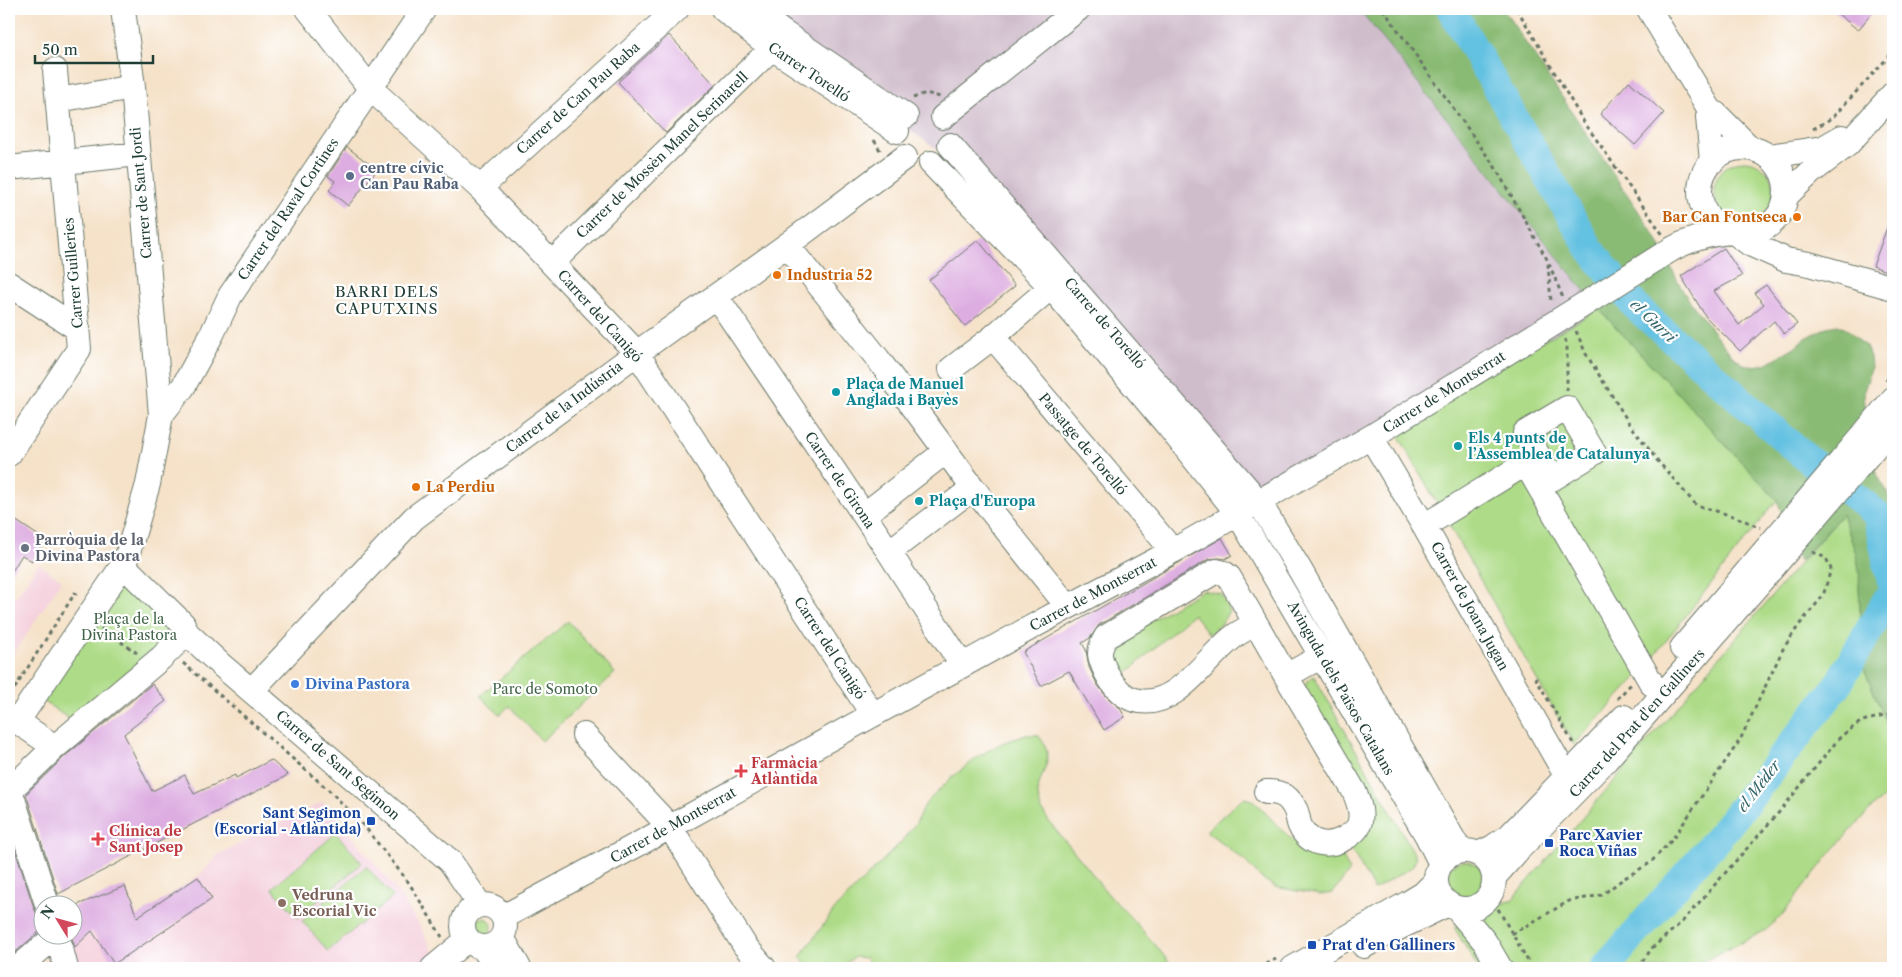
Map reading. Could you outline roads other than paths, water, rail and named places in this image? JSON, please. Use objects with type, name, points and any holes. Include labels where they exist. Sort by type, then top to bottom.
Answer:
[{"type":"street","name":"Carrer de Sant Jordi","points":[[123,565],[148,484],[161,415],[133,88],[124,9]]},
{"type":"street","name":"Carrer del Canigó","points":[[308,9],[370,88],[480,188],[637,352],[873,715]]},
{"type":"street","name":"Carrer del Raval Cortines","points":[[161,415],[183,387],[230,296],[424,9]]},
{"type":"street","name":"Carrer de Can Pau Raba","points":[[480,188],[677,9]]},
{"type":"street","name":"Carrer Torelló","points":[[723,9],[772,48],[902,124]]},
{"type":"street","name":"Carrer Torelló","points":[[752,9],[902,124]]},
{"type":"street","points":[[943,117],[1078,9]]},
{"type":"street","points":[[1649,9],[1710,110],[1782,172],[1786,184],[1786,196],[1777,218],[1760,230],[1748,234],[1732,232]]},
{"type":"street","name":"Carrer de Mossèn Manel Serinarell","points":[[552,263],[772,48]]},
{"type":"street","name":"Carrer Guilleries","points":[[12,442],[79,349],[55,70]]},
{"type":"street","points":[[58,100],[133,88]]},
{"type":"street","points":[[1786,196],[1810,172],[1847,145],[1893,94]]},
{"type":"street","points":[[924,110],[943,117],[950,130],[950,145],[943,156],[931,163],[898,163],[898,145],[902,124],[916,111],[924,110]]},
{"type":"street","points":[[1710,110],[1708,117],[1712,162]]},
{"type":"street","points":[[1867,122],[1823,148],[1760,152],[1729,150],[1712,162],[1702,180],[1700,190],[1705,211],[1712,220],[1720,227],[1732,232],[1750,244],[1786,260],[1809,264],[1892,289]]},
{"type":"street","name":"Carrer de Torelló","points":[[950,145],[1259,502]]},
{"type":"street","points":[[9,168],[138,154]]},
{"type":"street","name":"Carrer de la Indústria","points":[[252,690],[414,518],[637,352],[898,163]]},
{"type":"street","name":"Carrer de Torelló","points":[[931,163],[1051,286],[1175,434],[1238,514]]},
{"type":"street","name":"Carrer de Montserrat","points":[[433,968],[670,827],[962,665],[1173,551],[1370,437],[1537,334],[1668,247],[1693,222],[1702,201]]},
{"type":"street","points":[[1777,218],[1778,231],[1784,246],[1809,264]]},
{"type":"street","name":"Carrer de Montserrat","points":[[1668,247],[1714,234],[1732,232]]},
{"type":"street","points":[[787,245],[878,360],[973,488],[1068,607]]},
{"type":"street","points":[[9,284],[78,329]]},
{"type":"street","points":[[951,369],[1051,286]]},
{"type":"street","name":"Carrer de Girona","points":[[716,296],[890,552],[962,665]]},
{"type":"street","name":"Passatge de Torelló","points":[[993,336],[1173,551]]},
{"type":"street","points":[[157,377],[172,387],[183,387]]},
{"type":"street","points":[[1769,559],[1847,467],[1893,399]]},
{"type":"street","points":[[1847,467],[1893,426]]},
{"type":"street","name":"Carrer de Joana Jugan","points":[[1370,437],[1424,526],[1567,777]]},
{"type":"street","points":[[864,515],[946,451]]},
{"type":"street","points":[[1424,526],[1532,460],[1652,684]]},
{"type":"street","points":[[890,552],[973,488]]},
{"type":"street","name":"Avinguda dels Països Catalans","points":[[1259,502],[1300,570],[1454,863]]},
{"type":"street","name":"Avinguda dels Països Catalans","points":[[1238,514],[1427,836],[1454,863]]},
{"type":"street","name":"Carrer del Prat d'en Galliners","points":[[1293,968],[1416,898],[1454,863],[1493,847],[1509,836],[1618,724],[1652,684],[1769,559]]},
{"type":"street","name":"Carrer del Prat d'en Galliners","points":[[1490,892],[1519,849],[1619,746],[1769,559]]},
{"type":"street","points":[[44,894],[9,790],[55,747],[161,658],[187,633],[183,624],[123,565],[13,719],[55,747]]},
{"type":"street","points":[[1256,624],[1233,637],[1179,689],[1160,699],[1148,702],[1132,700],[1120,692],[1100,659],[1100,647],[1106,637],[1216,572],[1224,573],[1229,577],[1354,791],[1360,807],[1360,823],[1353,833],[1338,843],[1325,845],[1308,838],[1300,825],[1297,812],[1288,798],[1277,791],[1266,792]]},
{"type":"street","name":"Carrer de Sant Segimon","points":[[187,633],[450,861],[480,905]]},
{"type":"street","points":[[1286,676],[1322,656]]},
{"type":"street","points":[[584,735],[670,827],[745,946],[764,968]]},
{"type":"street","points":[[1485,942],[1490,892],[1489,864],[1454,863],[1438,892],[1485,942],[1500,968]]},
{"type":"street","points":[[1326,968],[1386,934],[1453,906],[1468,910],[1490,892]]},
{"type":"street","points":[[498,968],[488,935],[495,908],[488,905],[480,905],[467,913],[463,922],[463,931],[488,935],[519,968]]},
{"type":"street","points":[[18,968],[46,944]]},
{"type":"street","points":[[59,944],[66,968]]},
{"type":"waterway","name":"el Gurri","points":[[1451,9],[1590,249],[1636,307],[1799,452],[1877,514],[1893,589]]},
{"type":"waterway","name":"el Mèder","points":[[1605,968],[1722,833],[1837,686],[1893,589]]},
{"type":"place","name":"centre cívic Can Pau Raba","points":[[350,176]]},
{"type":"place","name":"Bar Can Fontseca","points":[[1797,217]]},
{"type":"place","name":"Industria 52","points":[[777,275]]},
{"type":"place","name":"Plaça de Manuel Anglada i Bayès","points":[[836,392]]},
{"type":"place","name":"Els 4 punts de l’Assemblea de Catalunya","points":[[1458,446]]},
{"type":"place","name":"La Perdiu","points":[[416,487]]},
{"type":"place","name":"Plaça d'Europa","points":[[919,501]]},
{"type":"place","name":"Parròquia de la Divina Pastora","points":[[25,548]]},
{"type":"place","name":"Divina Pastora","points":[[295,684]]},
{"type":"place","name":"Farmàcia Atlàntida","points":[[741,771]]},
{"type":"place","name":"Sant Segimon (Escorial - Atlàntida)","points":[[371,821]]},
{"type":"place","name":"Clínica de Sant Josep","points":[[98,839]]},
{"type":"place","name":"Parc Xavier Roca Viñas","points":[[1549,843]]},
{"type":"place","name":"Vedruna Escorial Vic","points":[[282,903]]},
{"type":"place","name":"Prat d'en Galliners","points":[[1312,945]]},
{"type":"district","name":"BARRI DELS CAPUTXINS","points":[[387,300]]},
{"type":"park label","name":"Plaça de la Divina Pastora","points":[[129,628]]},
{"type":"park label","name":"Parc de Somoto","points":[[545,689]]}]
